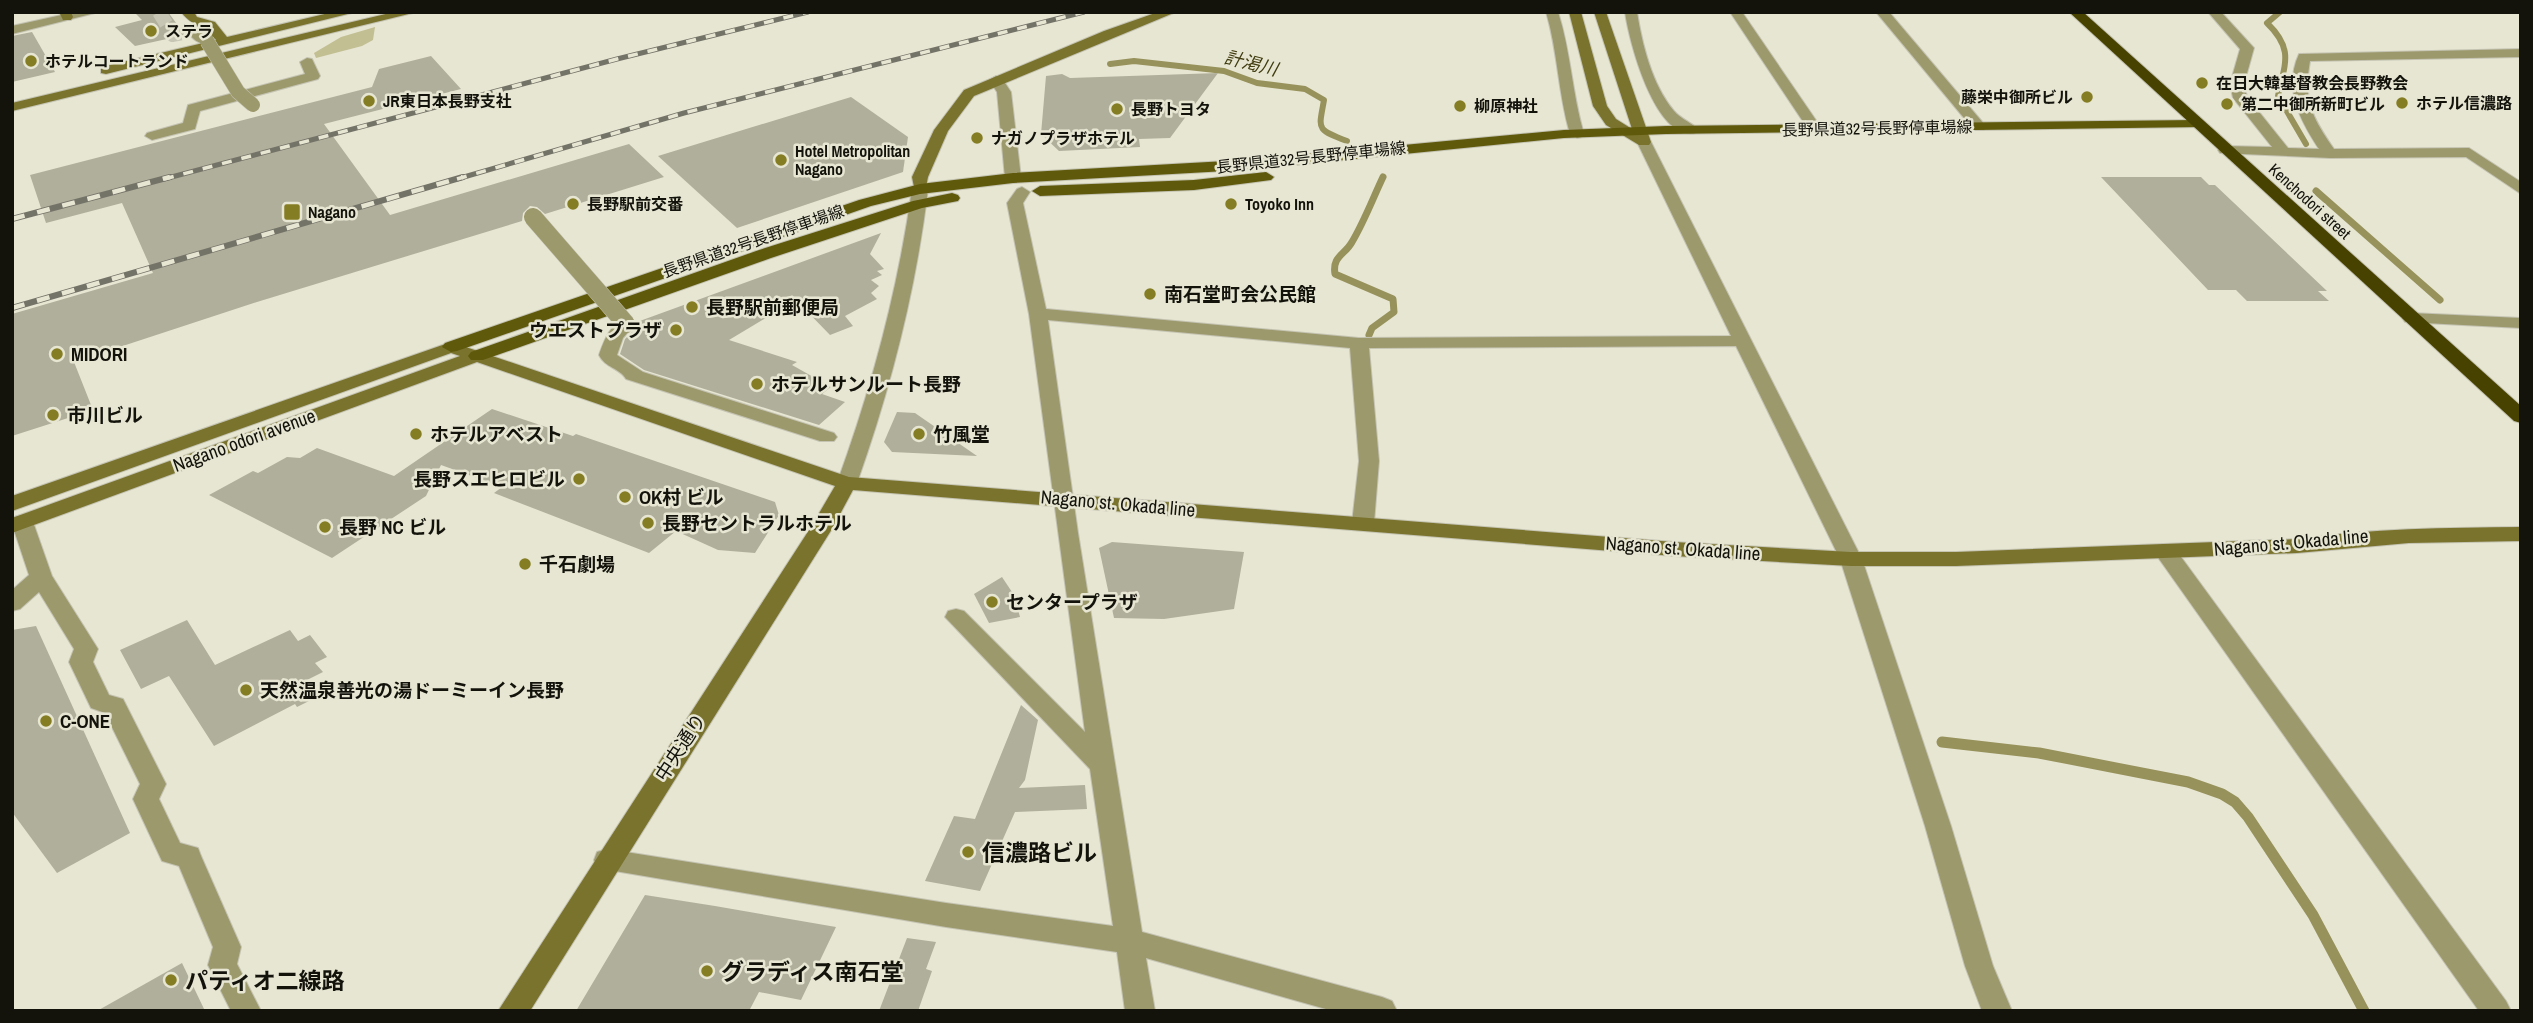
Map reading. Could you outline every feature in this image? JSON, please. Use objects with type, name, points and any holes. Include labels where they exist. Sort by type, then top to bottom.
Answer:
[{"type":"highway","name":"Kenchodori street","points":[[2075,12],[2521,416]]},
{"type":"main road","name":"長野県道32号長野停車場線","points":[[1018,185],[1194,185],[1428,156],[1691,130],[2197,124]]},
{"type":"main road","name":"長野県道32号長野停車場線","points":[[451,347],[865,203],[920,196],[961,196],[1018,185],[1495,139],[1577,134],[2211,138]]},
{"type":"main road","name":"長野県道32号長野停車場線","points":[[477,356],[920,196]]},
{"type":"street","points":[[12,30],[66,15],[93,12]]},
{"type":"street","points":[[52,83],[209,42],[350,12]]},
{"type":"street","points":[[12,107],[411,12]]},
{"type":"street","points":[[847,483],[889,362],[917,226],[920,177],[930,152],[956,108],[969,93],[996,80],[1170,12]]},
{"type":"street","points":[[1552,12],[1558,31],[1567,100],[1577,134]]},
{"type":"street","points":[[1575,12],[1600,106],[1611,121],[1636,135]]},
{"type":"street","points":[[1600,12],[1636,135],[1851,559],[1938,826],[1979,966],[1997,1011]]},
{"type":"street","points":[[1631,12],[1633,29],[1657,95],[1669,114],[1691,130]]},
{"type":"street","points":[[1736,12],[1815,129]]},
{"type":"street","points":[[1882,12],[1979,127]]},
{"type":"street","points":[[2214,12],[2247,48],[2237,83],[2240,98],[2283,152]]},
{"type":"street","points":[[209,42],[211,25],[190,16],[187,32],[209,42],[238,92],[248,100]]},
{"type":"street","points":[[12,97],[243,44],[265,48]]},
{"type":"street","points":[[2330,153],[2300,109],[2298,83],[2304,57],[2521,53]]},
{"type":"street","points":[[152,136],[190,126],[193,108],[248,100],[313,76],[307,62]]},
{"type":"street","points":[[996,80],[1004,92],[1018,185],[1015,203],[1038,314],[1101,764],[1140,1011]]},
{"type":"street","points":[[2225,150],[2330,153],[2469,152],[2521,189]]},
{"type":"street","points":[[533,218],[626,324],[615,336],[608,355],[611,361],[634,372],[633,375],[827,437]]},
{"type":"street","points":[[1038,314],[1360,343],[1741,341]]},
{"type":"street","points":[[2411,318],[2521,323]]},
{"type":"street","points":[[391,386],[430,340]]},
{"type":"street","points":[[1360,343],[1369,461],[1363,523]]},
{"type":"street","name":"Nagano st. Okada line","points":[[451,347],[847,483],[1063,498],[1674,549],[1851,559],[1955,559],[2297,546],[2380,535],[2521,534]]},
{"type":"street","name":"Nagano odori avenue","points":[[16,517],[451,347]]},
{"type":"street","name":"Nagano odori avenue","points":[[16,517],[477,356]]},
{"type":"street","name":"中央通り","points":[[513,1011],[607,860],[814,540],[847,483]]},
{"type":"street","points":[[16,517],[41,577],[86,649],[81,662],[100,702],[114,706],[153,784],[146,799],[170,853],[188,856],[227,947],[222,965],[246,1011]]},
{"type":"street","points":[[2165,551],[2496,1011]]},
{"type":"street","points":[[12,603],[41,577]]},
{"type":"street","points":[[956,617],[1101,764]]},
{"type":"street","points":[[607,860],[1129,941],[1382,1011]]},
{"type":"shaded area","points":[[375,27],[373,40],[362,46],[316,58],[314,53],[341,37]]},
{"type":"building","name":"ステラ","points":[[134,12],[168,12],[185,35],[135,46],[115,27],[142,20]]},
{"type":"building","name":"ホテルコートランド","points":[[32,32],[55,72],[12,82],[12,36]]},
{"type":"building","points":[[431,56],[461,89],[324,124],[390,215],[629,144],[664,177],[545,214],[537,207],[530,206],[523,213],[522,221],[257,302],[74,362],[93,410],[12,436],[12,314],[153,273],[122,203],[46,223],[30,175],[372,87],[379,69]]},
{"type":"building","name":"長野トヨタ","points":[[1218,73],[1170,138],[1139,139],[1140,147],[1059,151],[1041,134],[1046,76],[1062,74],[1070,78]]},
{"type":"building","name":"Hotel Metropolitan Nagano","points":[[851,97],[908,137],[903,172],[737,228],[658,156]]},
{"type":"building","points":[[2101,177],[2201,177],[2209,185],[2215,185],[2327,291],[2318,291],[2329,301],[2247,301],[2236,290],[2208,290]]},
{"type":"building","points":[[881,233],[870,254],[884,269],[877,271],[882,275],[871,280],[879,286],[871,293],[877,299],[845,316],[853,326],[830,335],[796,300],[729,340],[797,362],[792,365],[831,387],[822,394],[845,402],[819,425],[644,370],[620,354],[625,339],[636,328],[637,322]]},
{"type":"building","points":[[492,409],[573,436],[576,434],[775,502],[779,515],[755,553],[718,550],[676,531],[649,553],[494,493],[502,487],[441,465],[426,496],[332,558],[209,495],[253,471],[258,473],[287,457],[300,458],[317,448],[394,476]]},
{"type":"building","name":"竹風堂","points":[[897,412],[915,413],[977,456],[892,452],[884,442]]},
{"type":"building","points":[[1112,542],[1244,552],[1234,609],[1164,619],[1114,618],[1099,548]]},
{"type":"building","name":"センタープラザ","points":[[1002,577],[1014,595],[1020,617],[989,623],[974,594]]},
{"type":"building","name":"天然温泉善光の湯ドーミーイン長野","points":[[187,620],[215,665],[290,630],[298,641],[310,635],[327,657],[315,663],[323,672],[307,680],[319,696],[297,707],[295,704],[214,746],[169,676],[141,689],[120,650]]},
{"type":"building","name":"C-ONE","points":[[36,626],[130,833],[57,873],[12,812],[12,630]]},
{"type":"building","points":[[1021,705],[1038,720],[1025,780],[1019,788],[1085,785],[1087,809],[1015,812],[980,891],[925,881],[954,816],[975,819]]},
{"type":"building","name":"グラディス南石堂","points":[[645,895],[836,927],[801,1000],[759,992],[749,1011],[576,1011]]},
{"type":"building","points":[[907,938],[936,942],[926,969],[932,971],[918,1011],[879,1011]]},
{"type":"building","name":"パティオ二線路","points":[[182,963],[205,1011],[97,1011]]},
{"type":"waterway","points":[[2280,12],[2267,23],[2276,32],[2284,49],[2285,65],[2278,96],[2306,144]]},
{"type":"waterway","name":"計渇川","points":[[1110,64],[1134,61],[1224,71],[1257,83],[1305,89],[1324,100],[1321,123],[1324,130],[1347,141]]},
{"type":"waterway","name":"計渇川","points":[[1369,335],[1372,328],[1394,312],[1393,299],[1335,274],[1335,263],[1356,234],[1383,177]]},
{"type":"waterway","points":[[2316,191],[2440,300]]},
{"type":"waterway","points":[[1942,742],[2039,753],[2188,782],[2222,794],[2235,802],[2248,817],[2313,915],[2364,1011]]},
{"type":"tunnel","points":[[159,12],[173,35],[187,32]]},
{"type":"railway","points":[[164,179],[617,59],[808,12]]},
{"type":"railway","points":[[457,179],[684,113],[1084,12]]},
{"type":"railway","points":[[12,219],[170,177]]},
{"type":"railway","points":[[12,308],[463,177]]},
{"type":"place","name":"ステラ","points":[[151,31]]},
{"type":"place","name":"ホテルコートランド","points":[[31,61]]},
{"type":"place","name":"在日大韓基督教会長野教会","points":[[2202,83]]},
{"type":"place","name":"藤栄中御所ビル","points":[[2087,97]]},
{"type":"place","name":"JR東日本長野支社","points":[[369,101]]},
{"type":"place","name":"ホテル信濃路","points":[[2402,103]]},
{"type":"place","name":"第二中御所新町ビル","points":[[2227,104]]},
{"type":"place","name":"柳原神社","points":[[1460,106]]},
{"type":"place","name":"長野トヨタ","points":[[1117,109]]},
{"type":"place","name":"ナガノプラザホテル","points":[[977,138]]},
{"type":"place","name":"Hotel Metropolitan Nagano","points":[[781,160]]},
{"type":"place","name":"長野駅前交番","points":[[573,204]]},
{"type":"place","name":"Toyoko Inn","points":[[1231,204]]},
{"type":"place","name":"Nagano","points":[[292,212]]},
{"type":"place","name":"南石堂町会公民館","points":[[1150,294]]},
{"type":"place","name":"長野駅前郵便局","points":[[692,307]]},
{"type":"place","name":"ウエストプラザ","points":[[676,330]]},
{"type":"place","name":"MIDORI","points":[[57,354]]},
{"type":"place","name":"ホテルサンルート長野","points":[[757,384]]},
{"type":"place","name":"市川ビル","points":[[53,415]]},
{"type":"place","name":"ホテルアベスト","points":[[416,434]]},
{"type":"place","name":"竹風堂","points":[[919,434]]},
{"type":"place","name":"長野スエヒロビル","points":[[579,479]]},
{"type":"place","name":"OK村 ビル","points":[[625,497]]},
{"type":"place","name":"長野セントラルホテル","points":[[648,523]]},
{"type":"place","name":"長野 NC ビル","points":[[325,527]]},
{"type":"place","name":"千石劇場","points":[[525,564]]},
{"type":"place","name":"センタープラザ","points":[[992,602]]},
{"type":"place","name":"天然温泉善光の湯ドーミーイン長野","points":[[246,690]]},
{"type":"place","name":"C-ONE","points":[[46,721]]},
{"type":"place","name":"信濃路ビル","points":[[968,852]]},
{"type":"place","name":"グラディス南石堂","points":[[707,971]]},
{"type":"place","name":"パティオ二線路","points":[[171,980]]}]
